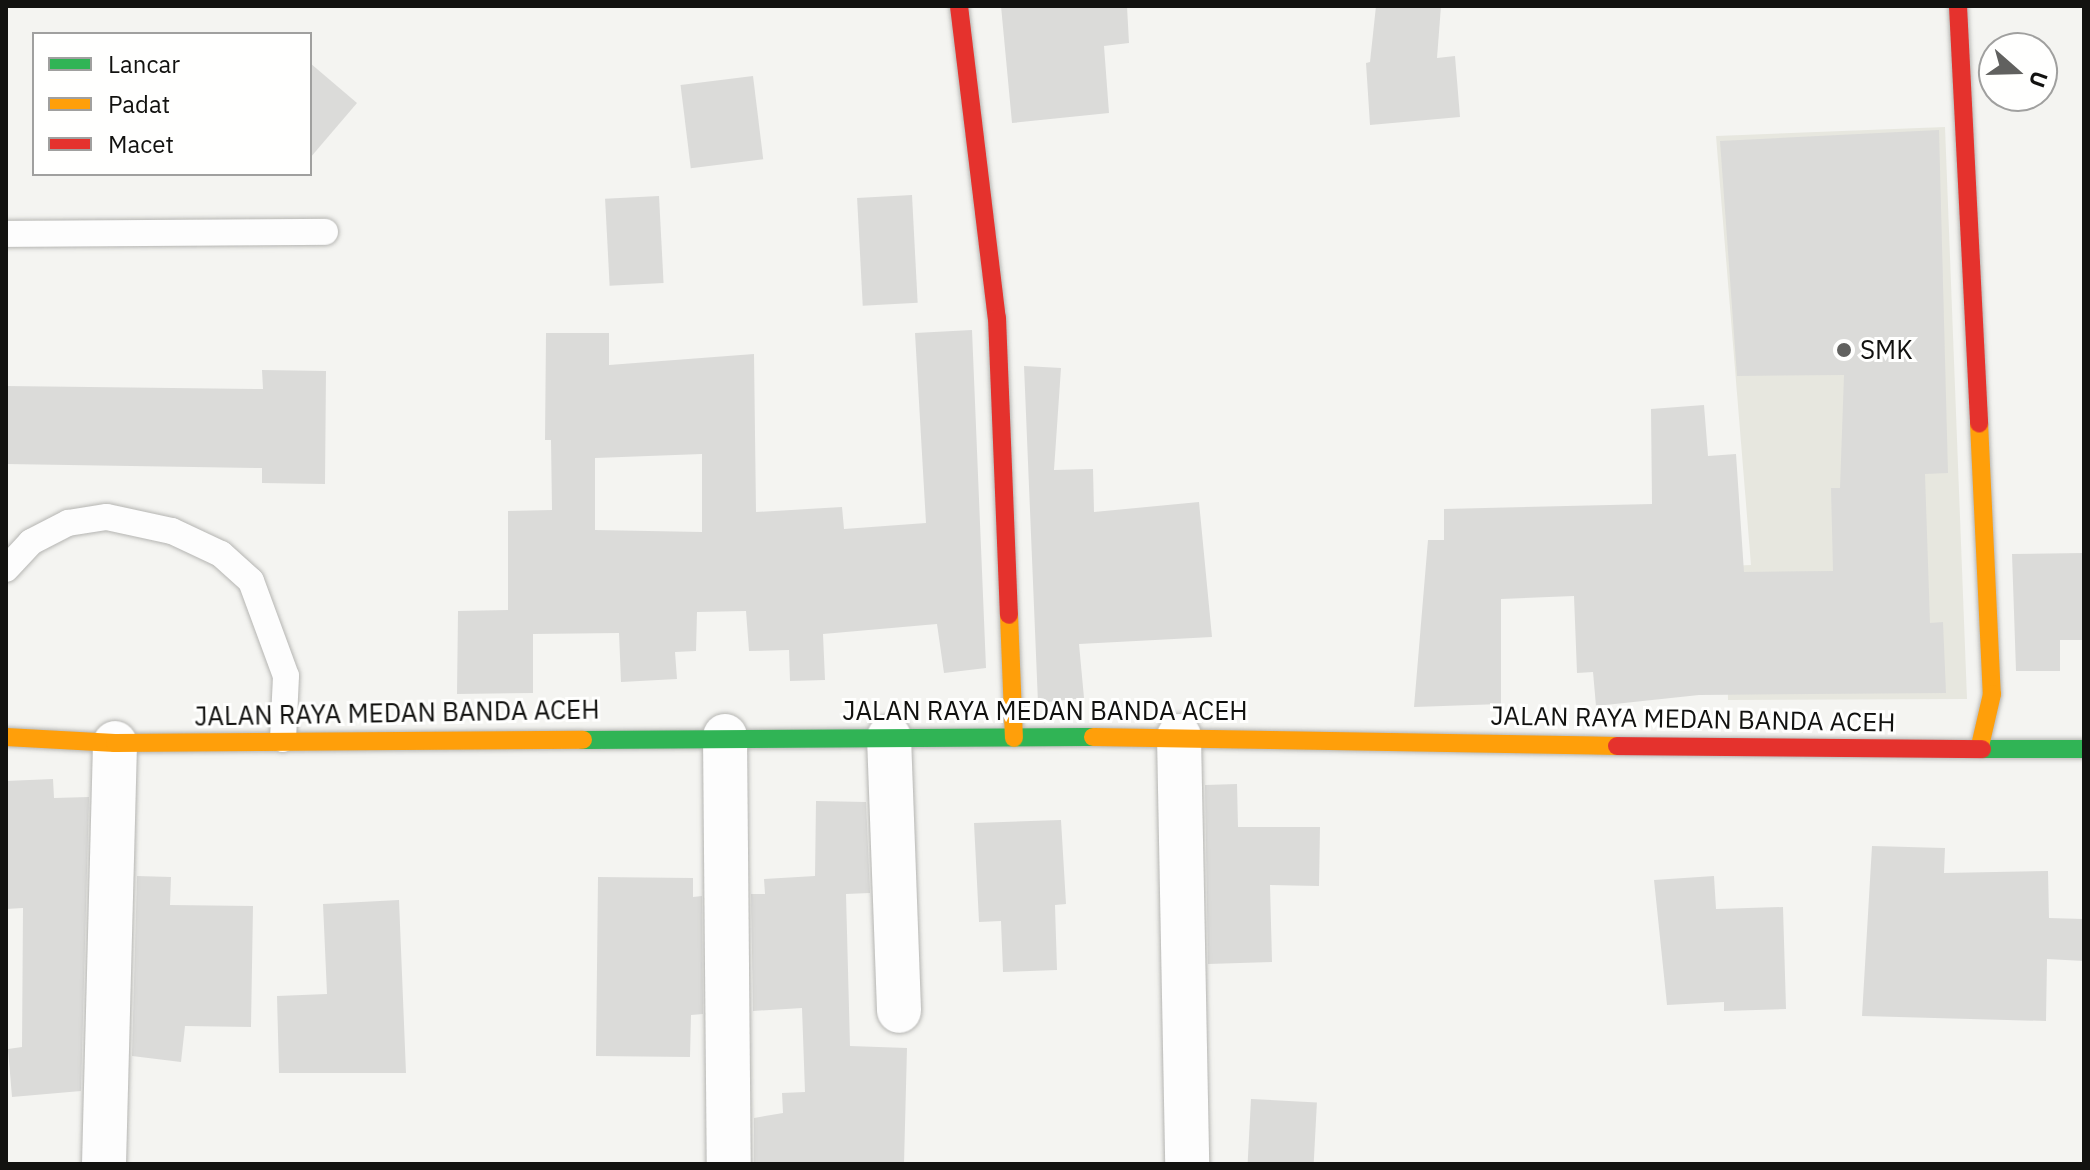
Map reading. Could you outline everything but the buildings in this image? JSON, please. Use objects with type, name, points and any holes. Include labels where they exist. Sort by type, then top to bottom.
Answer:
[{"type":"main road","points":[[959,6],[997,318],[1014,738]]},
{"type":"main road","points":[[1958,6],[1992,694],[1980,746]]},
{"type":"main road","name":"JALAN RAYA MEDAN BANDA ACEH","points":[[6,737],[115,743],[725,736],[1179,736],[1785,750],[1980,746],[2084,749]]},
{"type":"street","points":[[725,736],[729,1164]]},
{"type":"street","points":[[1179,736],[1187,1164]]},
{"type":"street","points":[[889,737],[899,1011]]},
{"type":"street","points":[[104,1164],[115,743]]},
{"type":"lane","points":[[6,234],[325,232]]},
{"type":"lane","points":[[6,569],[31,542],[68,523],[107,517],[172,531],[221,554],[251,581],[286,676],[283,739]]},
{"type":"shaded area","name":"SMK","points":[[1945,127],[1967,699],[1728,700],[1725,566],[1751,565],[1716,136]]},
{"type":"traffic: fast","points":[[583,740],[1093,737]]},
{"type":"traffic: fast","points":[[1982,749],[2084,749]]},
{"type":"traffic: slow","points":[[1979,423],[1992,694],[1980,746]]},
{"type":"traffic: slow","points":[[1009,615],[1014,738]]},
{"type":"traffic: slow","points":[[6,737],[115,743],[583,740]]},
{"type":"traffic: slow","points":[[1093,737],[1617,746]]},
{"type":"traffic: jam","points":[[959,6],[997,318],[1009,615]]},
{"type":"traffic: jam","points":[[1958,6],[1979,423]]},
{"type":"traffic: jam","points":[[1617,746],[1982,749]]},
{"type":"place","name":"SMK","points":[[1844,350]]}]
